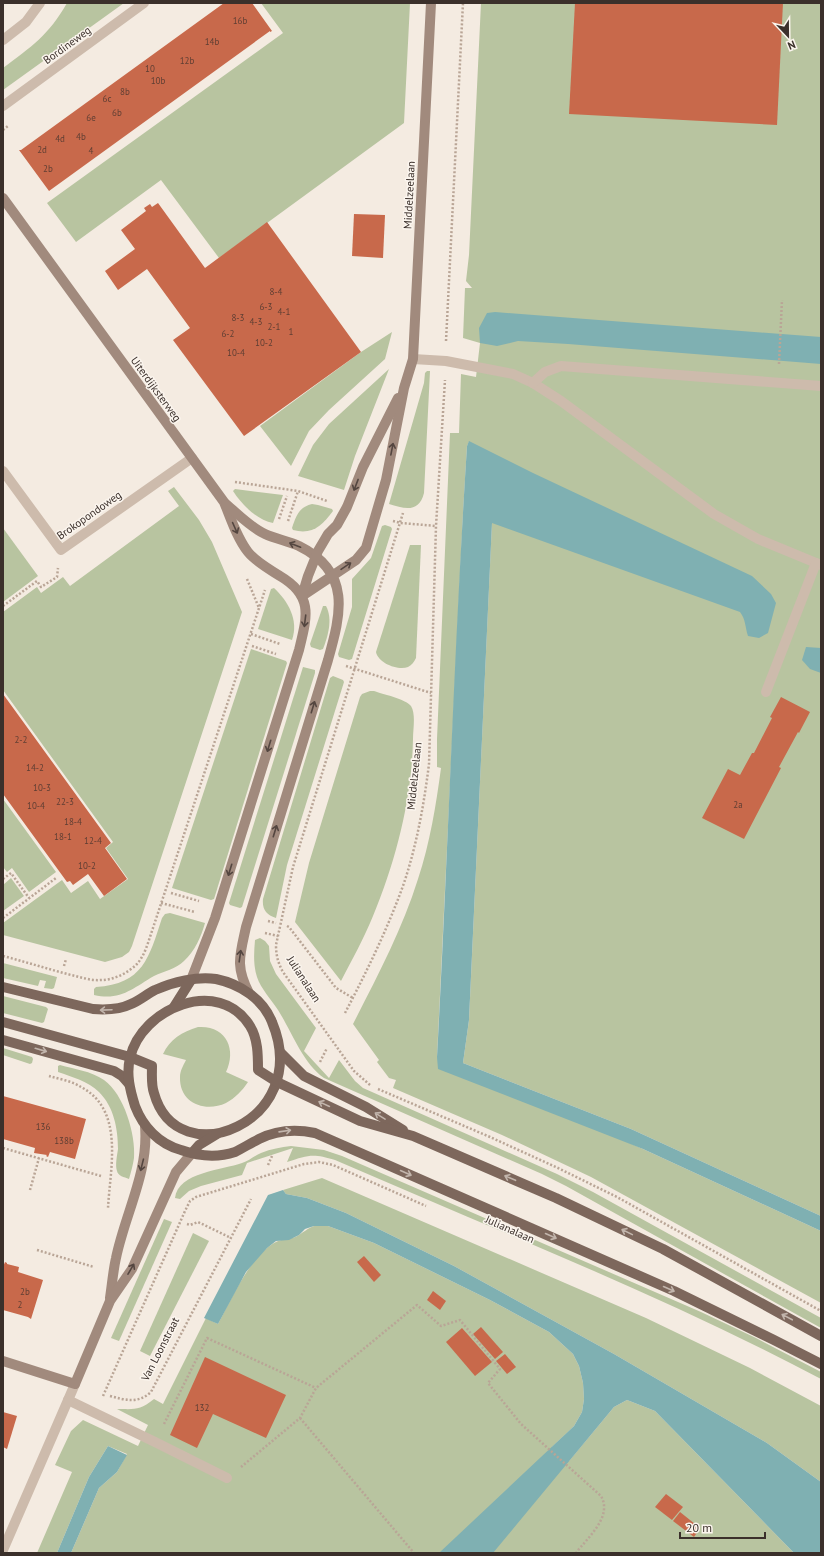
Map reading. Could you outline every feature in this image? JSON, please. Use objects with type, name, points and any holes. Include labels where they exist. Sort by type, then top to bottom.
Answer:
[{"type":"main road","points":[[3,987],[99,1010],[119,1008],[131,1004],[166,986],[191,980],[215,979],[239,987],[249,993],[261,1004],[270,1016],[277,1034],[280,1052],[277,1082],[260,1111],[233,1129],[217,1134],[199,1145],[192,1153]]},
{"type":"main road","points":[[174,1007],[191,980]]},
{"type":"main road","points":[[145,1126],[138,1114],[129,1084],[128,1070],[130,1056],[147,1026],[161,1014],[174,1007],[189,1003],[208,1001],[226,1005],[240,1013],[250,1026],[257,1042],[258,1070],[277,1082],[360,1121],[413,1136],[556,1198],[656,1246],[821,1336]]},
{"type":"main road","points":[[3,1022],[130,1056],[152,1066],[153,1092],[158,1105],[165,1116],[189,1131],[203,1134],[217,1134]]},
{"type":"main road","points":[[3,1040],[114,1071],[122,1076],[129,1084]]},
{"type":"main road","points":[[280,1052],[304,1076],[366,1107],[413,1136]]},
{"type":"main road","name":"Julianalaan","points":[[145,1126],[163,1143],[179,1150],[206,1156],[235,1152],[264,1137],[280,1132],[292,1130],[315,1133],[674,1291],[821,1364]]},
{"type":"street","points":[[3,40],[26,22],[40,3]]},
{"type":"street","name":"Bordineweg","points":[[3,106],[144,3]]},
{"type":"street","name":"Middelzeelaan","points":[[302,596],[356,560],[366,548],[386,480],[404,388],[413,358],[431,3]]},
{"type":"street","name":"Uiterdijksterweg","points":[[3,198],[224,502],[236,532],[248,552],[258,562],[294,586]]},
{"type":"street","points":[[413,358],[446,361],[513,374],[533,382],[714,514],[758,539],[818,564],[766,692]]},
{"type":"street","points":[[533,382],[545,372],[561,366],[821,386]]},
{"type":"street","name":"Middelzeelaan","points":[[302,596],[316,557],[328,534],[337,525],[347,507],[363,466],[404,388]]},
{"type":"street","name":"Brokopondoweg","points":[[3,471],[61,550],[192,458]]},
{"type":"street","points":[[224,502],[243,519],[264,534],[298,545],[316,557],[332,576],[338,588],[340,604],[337,628],[246,927],[239,959],[242,980],[249,993]]},
{"type":"street","name":"Middelzeelaan","points":[[191,980],[215,918],[299,650],[306,620],[305,607],[302,596],[294,586]]},
{"type":"street","points":[[110,1301],[116,1258],[145,1155],[145,1126]]},
{"type":"street","points":[[3,1550],[110,1301],[132,1269],[176,1172],[192,1153]]},
{"type":"street","points":[[3,1361],[75,1384]]},
{"type":"street","points":[[68,1400],[227,1478]]},
{"type":"path","name":"Middelzeelaan","points":[[345,1013],[370,964],[391,917],[404,882],[415,846],[422,813],[429,764],[436,526],[446,361],[463,3]]},
{"type":"path","points":[[779,367],[782,300]]},
{"type":"path","points":[[207,478],[298,491]]},
{"type":"path","points":[[277,525],[287,496]]},
{"type":"path","points":[[403,513],[355,669],[431,693]]},
{"type":"path","points":[[400,523],[436,526]]},
{"type":"path","points":[[3,956],[62,973],[88,979],[102,980],[115,978],[137,964],[145,952],[271,571]]},
{"type":"path","points":[[3,606],[37,581],[42,587],[57,576]]},
{"type":"path","points":[[252,646],[281,655]]},
{"type":"path","name":"Julianalaan","points":[[355,669],[293,866],[278,936],[276,953],[278,964],[283,972],[354,1071],[368,1083],[558,1168],[610,1194],[821,1311]]},
{"type":"path","points":[[3,879],[11,873],[29,898]]},
{"type":"path","points":[[3,918],[56,878]]},
{"type":"path","points":[[171,893],[204,902]]},
{"type":"path","points":[[287,926],[298,937],[336,988],[353,998]]},
{"type":"path","points":[[64,966],[66,959]]},
{"type":"path","points":[[319,1064],[328,1048]]},
{"type":"path","points":[[47,1075],[81,1086],[93,1095],[102,1105],[108,1115],[111,1127],[110,1179]]},
{"type":"path","points":[[3,1148],[101,1176]]},
{"type":"path","points":[[268,1165],[272,1156]]},
{"type":"path","points":[[30,1190],[39,1158]]},
{"type":"path","name":"Van Loonstraat","points":[[251,1199],[151,1392],[134,1401],[104,1395],[185,1211],[190,1201],[201,1194],[304,1164],[319,1162],[333,1165],[428,1207]]},
{"type":"path","points":[[187,1224],[190,1225],[198,1222],[231,1238]]},
{"type":"path","points":[[37,1250],[96,1268]]},
{"type":"path","points":[[227,1478],[300,1418],[316,1388],[417,1305],[441,1326],[460,1320],[500,1369],[488,1383],[521,1424],[601,1496],[604,1503],[602,1519],[576,1553]]},
{"type":"path","points":[[155,1442],[208,1338],[316,1388]]},
{"type":"path","points":[[300,1418],[414,1553]]},
{"type":"green space","points":[[67,3],[124,3],[3,90],[3,68],[39,40],[53,24]]},
{"type":"green space","points":[[261,3],[410,3],[404,123],[219,258],[161,180],[76,242],[47,203],[283,33]]},
{"type":"green space","points":[[481,3],[821,3],[821,1216],[631,1129],[463,1063],[469,1020],[492,522],[469,442],[467,446],[463,513],[437,1057],[643,1149],[821,1231],[821,1303],[591,1177],[502,1135],[393,1088],[396,1080],[389,1078],[377,1062],[379,1060],[353,1024],[388,953],[412,898],[429,838],[441,768],[437,767],[437,739],[450,433],[459,433],[461,374],[476,377],[480,343],[463,338],[465,288],[472,288],[466,281],[469,255]]},
{"type":"green space","points":[[392,332],[385,359],[329,410],[309,431],[291,466],[260,426],[361,352]]},
{"type":"green space","points":[[389,369],[355,456],[344,490],[298,476],[313,445],[329,424]]},
{"type":"green space","points":[[430,371],[424,493],[419,504],[415,507],[406,508],[389,504],[424,383],[425,373]]},
{"type":"green space","points":[[174,487],[199,520],[212,542],[242,612],[132,946],[129,952],[122,957],[105,962],[3,935],[3,923],[62,880],[71,893],[88,881],[100,899],[128,879],[106,848],[113,842],[3,690],[3,612],[37,587],[41,593],[63,577],[70,586],[179,506],[168,491]]},
{"type":"green space","points":[[235,489],[283,495],[273,523],[261,519],[250,511],[233,491]]},
{"type":"green space","points":[[312,504],[332,509],[333,511],[321,525],[316,528],[306,531],[293,530],[292,528],[295,520],[301,510]]},
{"type":"green space","points":[[385,525],[391,527],[392,529],[352,659],[349,660],[339,657],[338,654],[352,607],[352,579],[371,558],[382,526]]},
{"type":"green space","points":[[3,528],[38,576],[3,602]]},
{"type":"green space","points":[[410,545],[421,545],[416,658],[408,667],[399,668],[384,663],[380,660],[376,652]]},
{"type":"green space","points":[[274,588],[284,599],[291,611],[294,625],[292,640],[258,629],[271,589]]},
{"type":"green space","points":[[323,606],[326,606],[328,611],[329,622],[325,644],[323,649],[320,650],[311,647],[310,644]]},
{"type":"green space","points":[[251,649],[286,661],[287,663],[214,899],[211,900],[172,888]]},
{"type":"green space","points":[[303,667],[315,670],[315,673],[242,907],[240,908],[230,905],[229,903]]},
{"type":"green space","points":[[333,676],[343,680],[344,682],[287,865],[276,918],[265,911],[263,899],[330,678]]},
{"type":"green space","points":[[370,691],[399,699],[408,703],[413,709],[414,717],[410,784],[396,851],[389,873],[358,949],[341,981],[295,922],[309,863],[360,697],[362,694]]},
{"type":"green space","points":[[3,799],[56,872],[29,892],[12,868],[7,872],[3,867]]},
{"type":"green space","points":[[11,878],[24,896],[3,911],[3,885]]},
{"type":"green space","points":[[170,913],[205,923],[197,944],[188,957],[181,964],[154,976],[133,989],[119,995],[94,995],[94,989],[96,987],[112,985],[124,981],[142,966],[153,945],[162,918],[165,914]]},
{"type":"green space","points":[[260,938],[269,946],[270,961],[276,974],[316,1028],[304,1051],[329,1078],[339,1060],[355,1081],[363,1088],[557,1174],[593,1192],[821,1318],[821,1328],[566,1186],[324,1078],[303,1055],[278,1010],[257,977],[254,954],[255,940]]},
{"type":"green space","points":[[3,963],[57,977],[54,988],[44,988],[46,981],[40,980],[38,986],[3,978]]},
{"type":"green space","points":[[3,996],[46,1007],[48,1009],[44,1022],[42,1023],[3,1013]]},
{"type":"green space","points":[[198,1027],[208,1027],[222,1034],[227,1040],[230,1055],[226,1072],[248,1082],[232,1099],[218,1106],[202,1106],[195,1104],[189,1099],[181,1086],[180,1077],[186,1060],[163,1054],[173,1040],[187,1031]]},
{"type":"green space","points":[[3,1048],[32,1057],[32,1063],[30,1064],[3,1055]]},
{"type":"green space","points":[[60,1065],[88,1072],[99,1077],[111,1086],[117,1095],[123,1105],[131,1127],[133,1138],[134,1158],[129,1179],[120,1175],[116,1169],[118,1149],[117,1134],[112,1111],[108,1104],[95,1088],[80,1080],[58,1072],[58,1066]]},
{"type":"green space","points":[[291,1146],[324,1150],[342,1156],[701,1312],[756,1338],[821,1372],[821,1379],[702,1320],[641,1292],[335,1160],[321,1156],[311,1156],[287,1162],[293,1148],[247,1163],[242,1175],[201,1186],[189,1191],[180,1199],[175,1198],[178,1189],[193,1177],[202,1173],[245,1162],[268,1150]]},
{"type":"green space","points":[[322,1178],[646,1318],[750,1368],[821,1406],[821,1482],[767,1443],[614,1354],[454,1266],[346,1213],[307,1198],[286,1194],[283,1190]]},
{"type":"green space","points":[[164,1219],[172,1222],[119,1341],[111,1338]]},
{"type":"green space","points":[[314,1226],[328,1226],[374,1243],[490,1300],[549,1332],[573,1354],[579,1366],[583,1383],[584,1399],[582,1412],[574,1426],[552,1447],[569,1461],[614,1407],[627,1400],[655,1411],[794,1553],[71,1553],[99,1488],[117,1472],[127,1454],[108,1446],[89,1477],[57,1553],[37,1553],[72,1472],[55,1465],[71,1431],[83,1420],[138,1446],[148,1425],[117,1409],[132,1409],[144,1406],[154,1399],[163,1404],[206,1318],[218,1324],[242,1278],[258,1256],[276,1242],[296,1237]]},
{"type":"green space","points":[[193,1233],[209,1241],[150,1356],[140,1351]]},
{"type":"water","points":[[495,312],[821,337],[821,364],[568,344],[518,341],[497,346],[480,343],[479,328],[487,313]]},
{"type":"water","points":[[469,441],[533,473],[752,576],[771,594],[776,603],[768,633],[759,638],[748,636],[740,612],[492,523],[469,1020],[463,1063],[631,1129],[821,1216],[821,1231],[643,1149],[438,1069],[437,1057],[458,598],[467,446]]},
{"type":"water","points":[[806,647],[821,648],[821,673],[810,669],[802,660]]},
{"type":"water","points":[[283,1190],[286,1194],[307,1198],[346,1213],[454,1266],[614,1354],[767,1443],[821,1482],[821,1553],[794,1553],[655,1411],[627,1400],[614,1407],[493,1553],[439,1553],[574,1426],[582,1412],[584,1399],[583,1383],[579,1366],[573,1354],[549,1332],[490,1300],[374,1243],[328,1226],[314,1226],[305,1229],[299,1235],[289,1240],[276,1241],[267,1248],[246,1272],[218,1324],[204,1318],[268,1195]]},
{"type":"water","points":[[108,1446],[127,1455],[117,1472],[99,1488],[71,1553],[57,1553],[89,1477]]},
{"type":"building","points":[[224,3],[252,3],[272,31],[49,191],[19,150]]},
{"type":"building","points":[[575,3],[783,3],[777,125],[569,114]]},
{"type":"building","points":[[158,203],[205,268],[267,222],[361,352],[244,436],[173,340],[190,328],[147,269],[118,290],[105,271],[135,249],[121,230],[146,211],[144,208],[150,204],[152,207]]},
{"type":"building","points":[[354,214],[385,215],[383,258],[352,256]]},
{"type":"building","points":[[3,694],[111,843],[105,848],[127,879],[104,896],[88,874],[73,885],[70,881],[67,882],[3,794]]},
{"type":"building","points":[[781,697],[810,712],[779,767],[781,768],[744,839],[702,818],[728,769],[740,775],[752,753],[754,753],[772,718],[770,717]]},
{"type":"building","points":[[3,1096],[86,1119],[75,1159],[50,1152],[48,1157],[46,1156],[47,1155],[34,1153],[35,1148],[3,1139]]},
{"type":"building","points":[[364,1256],[381,1275],[374,1282],[357,1262]]},
{"type":"building","points":[[5,1262],[7,1264],[19,1267],[18,1272],[43,1280],[31,1319],[3,1310],[3,1267]]},
{"type":"building","points":[[433,1291],[446,1301],[440,1310],[427,1300]]},
{"type":"building","points":[[481,1327],[503,1352],[495,1359],[473,1334]]},
{"type":"building","points":[[462,1328],[492,1362],[475,1376],[446,1342]]},
{"type":"building","points":[[505,1354],[516,1367],[507,1374],[496,1361]]},
{"type":"building","points":[[205,1357],[286,1395],[266,1438],[213,1414],[197,1448],[170,1435]]},
{"type":"building","points":[[3,1412],[17,1416],[7,1449],[3,1447]]},
{"type":"building","points":[[666,1494],[683,1507],[672,1520],[655,1507]]},
{"type":"building","points":[[680,1512],[700,1528],[694,1537],[673,1521]]}]
